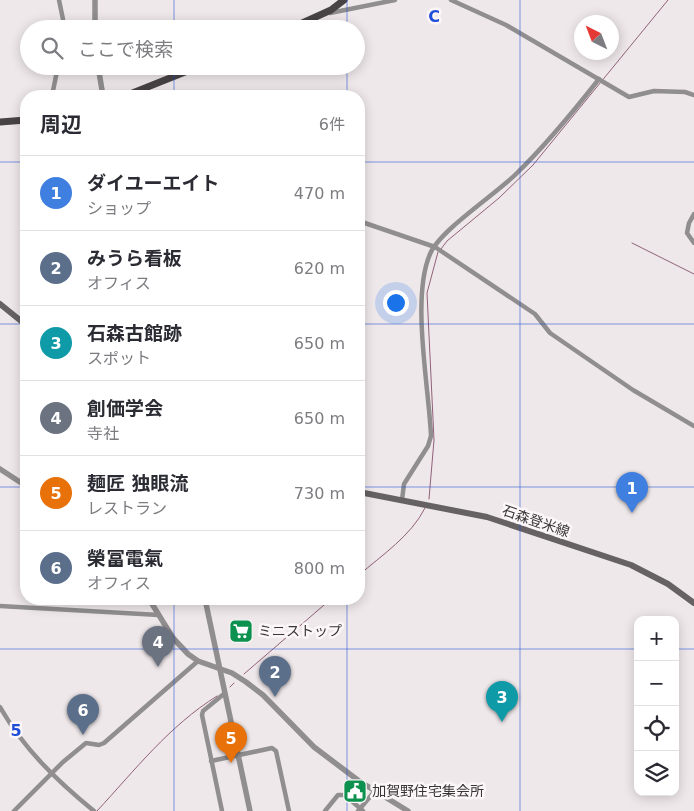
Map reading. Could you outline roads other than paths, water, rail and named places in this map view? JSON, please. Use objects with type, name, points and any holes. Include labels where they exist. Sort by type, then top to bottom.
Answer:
[{"type":"main road","points":[[310,20],[344,0]]},
{"type":"main road","points":[[140,90],[178,75]]},
{"type":"main road","points":[[0,122],[20,120]]},
{"type":"main road","points":[[0,304],[20,320]]},
{"type":"main road","name":"石森登米線","points":[[365,493],[478,514],[621,561],[650,573],[694,603]]},
{"type":"street","points":[[59,0],[63,20]]},
{"type":"street","points":[[95,20],[96,0]]},
{"type":"street","points":[[319,16],[395,0]]},
{"type":"street","points":[[451,0],[506,25],[563,56],[629,97],[654,91],[685,92],[694,95]]},
{"type":"street","points":[[53,90],[56,75]]},
{"type":"street","points":[[100,75],[102,90]]},
{"type":"street","points":[[402,500],[404,484],[428,446],[431,436],[422,313],[426,266],[436,248],[483,202],[515,175],[565,122],[599,80]]},
{"type":"street","points":[[694,214],[689,223],[687,233],[694,243]]},
{"type":"street","points":[[365,224],[436,248],[535,314],[550,333],[633,390],[694,426]]},
{"type":"street","points":[[0,469],[20,482]]},
{"type":"street","points":[[153,605],[178,643],[198,661],[220,668],[246,682],[314,747],[374,792],[408,811]]},
{"type":"street","points":[[206,605],[250,811]]},
{"type":"street","points":[[0,606],[159,615]]},
{"type":"street","points":[[14,811],[86,743],[98,745],[104,743],[198,661]]},
{"type":"street","points":[[222,811],[202,715],[203,711],[225,693]]},
{"type":"street","points":[[0,708],[32,755],[94,811]]},
{"type":"street","points":[[211,761],[272,748],[276,751],[289,811]]},
{"type":"street","points":[[324,811],[338,795],[344,795],[360,810],[374,792]]},
{"type":"waterway","points":[[441,249],[447,241],[499,198],[533,165],[668,0]]},
{"type":"waterway","points":[[632,243],[694,274]]},
{"type":"waterway","points":[[429,499],[434,440],[427,293],[438,252]]},
{"type":"waterway","points":[[365,570],[404,536],[425,508]]},
{"type":"waterway","points":[[244,674],[324,605]]},
{"type":"waterway","points":[[230,687],[234,683]]},
{"type":"waterway","points":[[97,811],[168,735],[183,721],[217,696]]},
{"type":"place","name":"ダイユーエイト","points":[[632,513]]},
{"type":"place","name":"ミニストップ","points":[[241,631]]},
{"type":"place","name":"創価学会","points":[[158,667]]},
{"type":"place","name":"みうら看板","points":[[275,697]]},
{"type":"place","name":"石森古館跡","points":[[502,722]]},
{"type":"place","name":"榮冨電氣","points":[[83,735]]},
{"type":"place","name":"麺匠 独眼流","points":[[231,763]]},
{"type":"place","name":"加賀野住宅集会所","points":[[355,791]]}]
